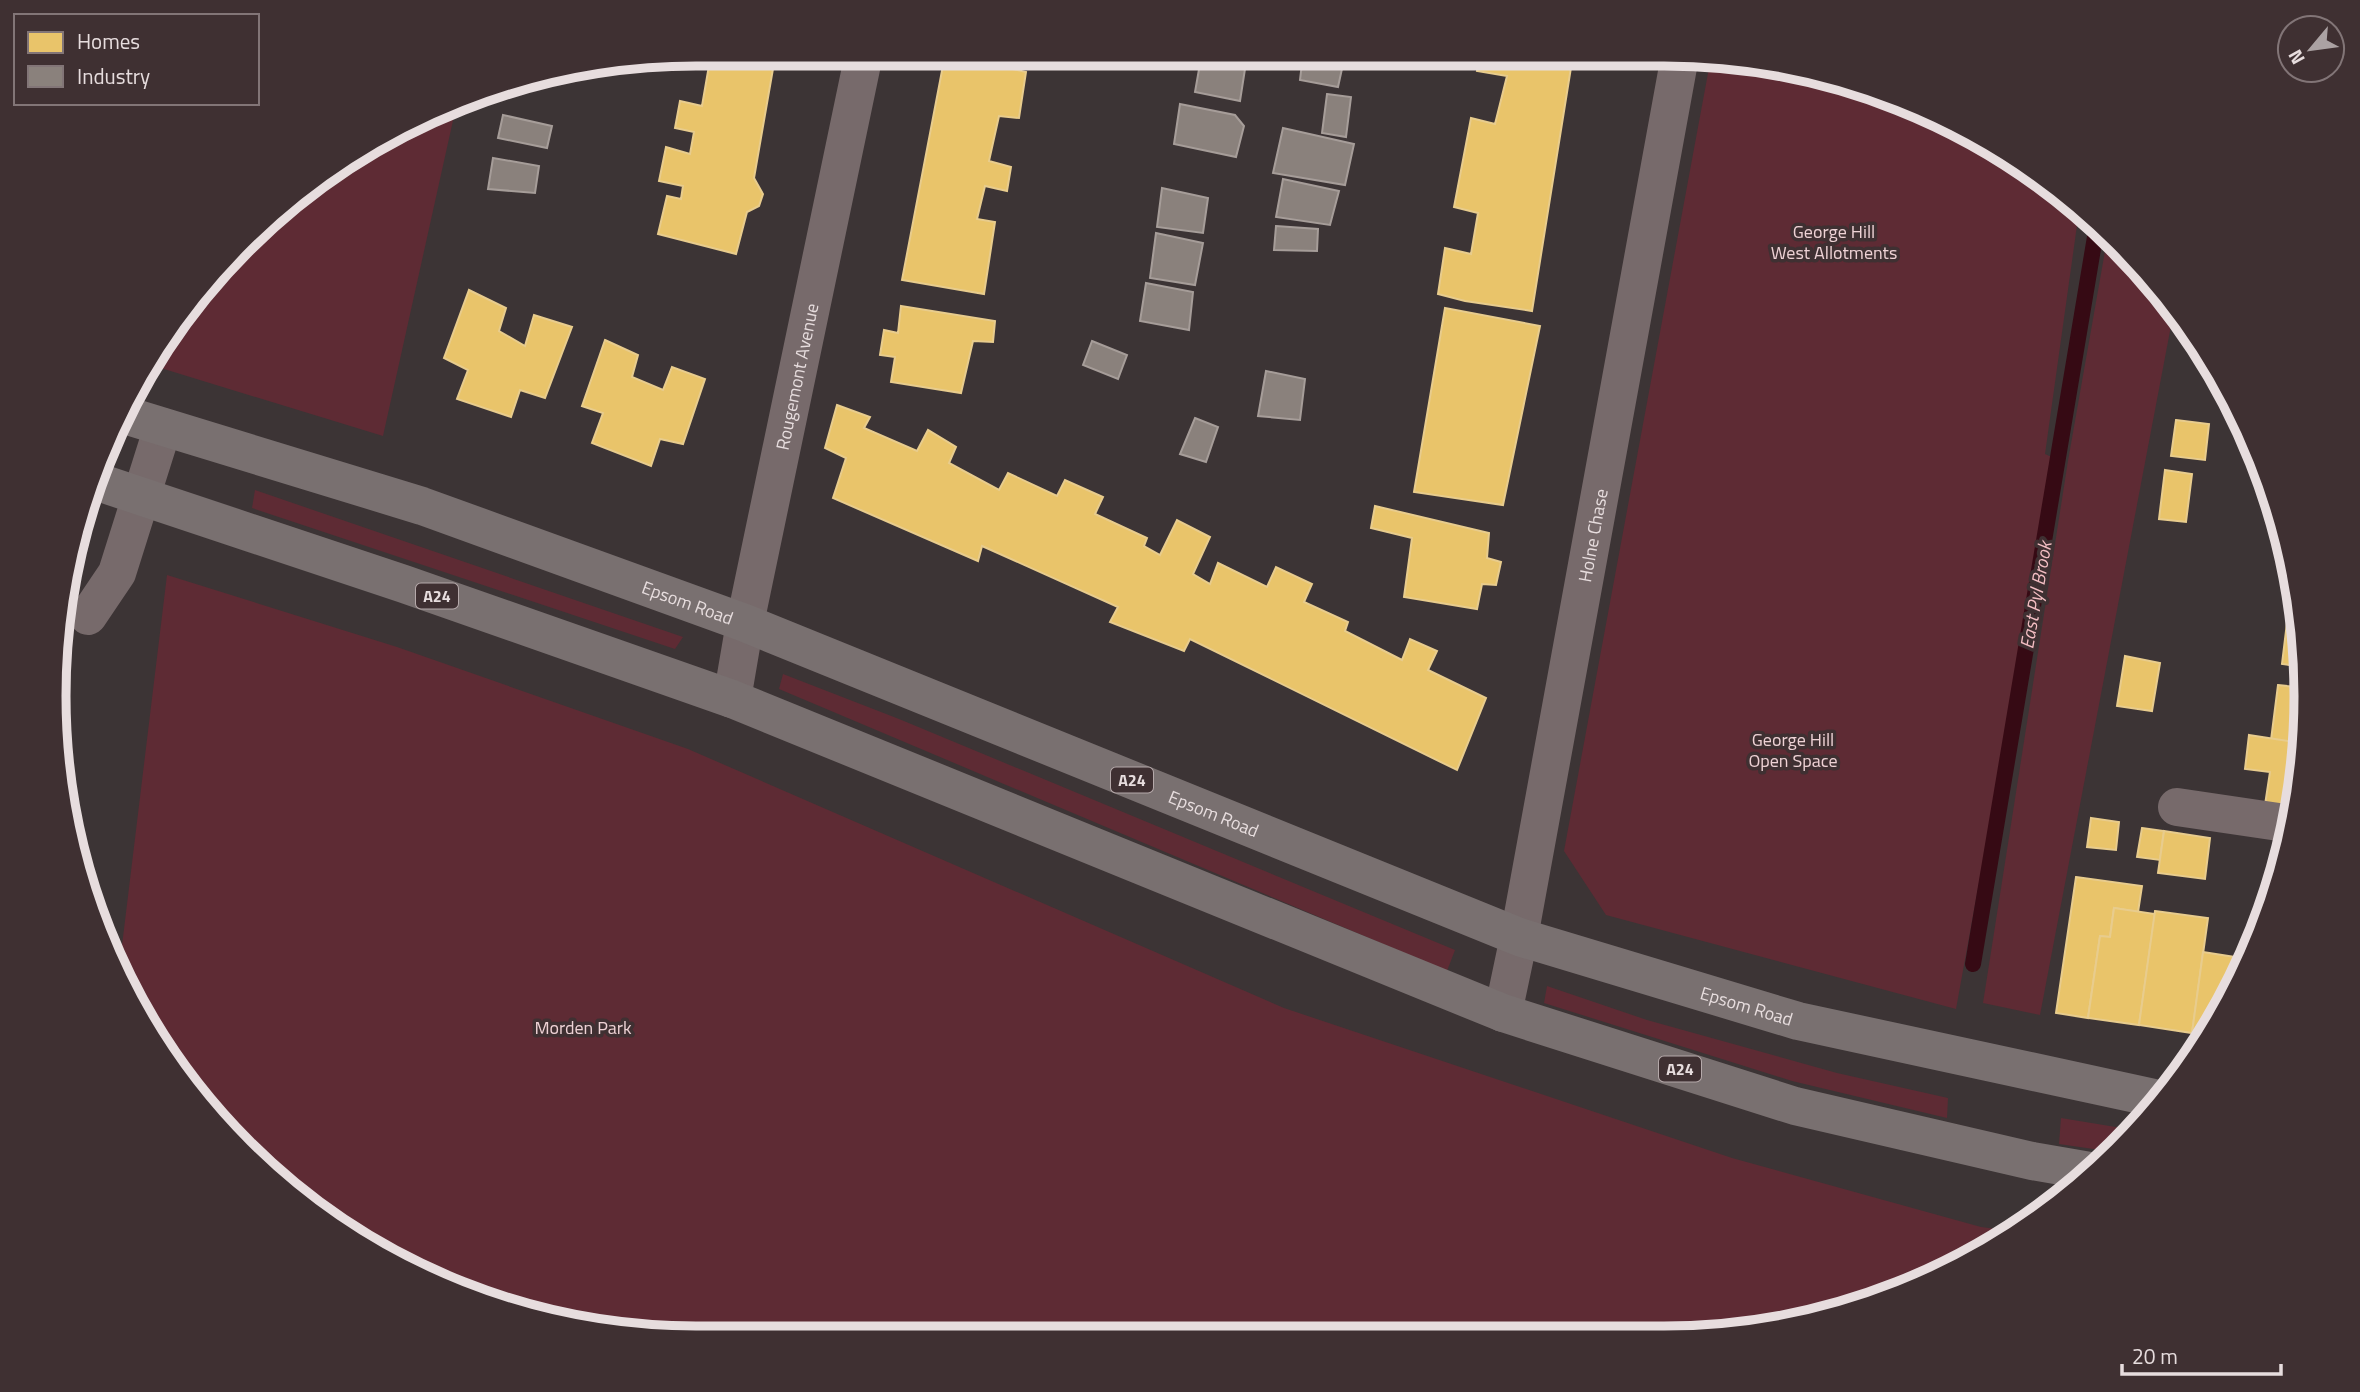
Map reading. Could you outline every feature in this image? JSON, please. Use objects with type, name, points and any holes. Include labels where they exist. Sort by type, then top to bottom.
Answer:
[{"type":"highway","name":"Epsom Road","points":[[145,422],[422,506],[745,623],[1519,937],[1798,1021],[2149,1097]]},
{"type":"highway","name":"A24","points":[[104,484],[404,584],[732,699],[1503,1013],[1795,1106],[2032,1161],[2079,1169]]},
{"type":"street","name":"Rougemont Avenue","points":[[732,699],[745,623],[861,66]]},
{"type":"street","name":"Holne Chase","points":[[1503,1013],[1679,67]]},
{"type":"street","points":[[88,617],[117,573],[141,496],[145,422]]},
{"type":"street","points":[[2177,807],[2280,822]]},
{"type":"green space","name":"George Hill Open Space","points":[[1709,68],[1746,72],[1827,88],[1905,114],[1979,151],[2014,173],[2077,222],[2045,454],[2056,459],[1956,1009],[1606,915],[1564,851]]},
{"type":"green space","points":[[454,114],[383,436],[159,368],[223,281],[281,223],[346,173],[381,151]]},
{"type":"green space","points":[[2106,248],[2137,281],[2171,324],[2040,1015],[1983,1003],[2068,461]]},
{"type":"green space","points":[[255,490],[683,637],[675,649],[252,508]]},
{"type":"green space","name":"Morden Park","points":[[167,575],[397,647],[688,749],[1284,1008],[1732,1158],[1981,1227],[1998,1229],[1942,1261],[1866,1292],[1787,1313],[1705,1324],[696,1326],[614,1320],[533,1304],[455,1278],[381,1241],[313,1195],[251,1141],[197,1079],[151,1011],[121,953]]},
{"type":"green space","points":[[783,674],[899,719],[1455,950],[1447,971],[779,689]]},
{"type":"green space","points":[[1547,986],[1647,1020],[1837,1073],[1948,1098],[1947,1118],[1792,1081],[1544,1003]]},
{"type":"green space","points":[[2061,1118],[2121,1128],[2099,1150],[2059,1144]]},
{"type":"building: Homes","points":[[709,66],[773,66],[754,178],[763,194],[759,206],[747,212],[736,254],[658,234],[667,196],[681,199],[683,186],[659,181],[666,147],[690,154],[694,132],[675,128],[680,101],[702,106]]},
{"type":"building: Homes","points":[[943,66],[1008,66],[1026,72],[1019,118],[999,116],[989,161],[1011,167],[1007,191],[985,186],[977,219],[995,222],[984,294],[902,280]]},
{"type":"building: Homes","points":[[1478,66],[1571,66],[1532,311],[1438,294],[1445,248],[1471,254],[1478,213],[1454,207],[1471,118],[1495,124],[1507,76],[1477,71]]},
{"type":"building: Homes","points":[[469,290],[506,308],[499,331],[525,346],[534,315],[572,327],[545,398],[520,390],[511,417],[457,399],[468,370],[444,358]]},
{"type":"building: Homes","points":[[901,306],[995,321],[993,342],[973,341],[961,393],[891,382],[895,357],[880,355],[884,330],[898,333]]},
{"type":"building: Homes","points":[[1445,308],[1540,326],[1503,505],[1414,492]]},
{"type":"building: Homes","points":[[605,340],[638,355],[632,377],[663,390],[672,367],[705,379],[683,444],[660,439],[651,466],[592,443],[603,413],[582,406]]},
{"type":"building: Homes","points":[[837,405],[870,417],[864,428],[917,451],[928,430],[956,447],[949,463],[999,490],[1008,473],[1057,496],[1065,480],[1103,497],[1095,514],[1147,538],[1144,546],[1160,555],[1177,520],[1210,537],[1193,574],[1210,584],[1218,563],[1267,587],[1276,567],[1312,584],[1304,602],[1348,622],[1345,631],[1402,660],[1410,639],[1437,651],[1428,670],[1486,698],[1457,770],[1190,639],[1184,651],[1110,622],[1118,607],[982,546],[978,561],[833,498],[846,458],[825,448]]},
{"type":"building: Homes","points":[[2176,420],[2209,424],[2205,460],[2171,456]]},
{"type":"building: Homes","points":[[2165,470],[2192,474],[2186,522],[2159,519]]},
{"type":"building: Homes","points":[[1375,506],[1489,533],[1487,558],[1501,562],[1496,585],[1482,584],[1477,609],[1404,597],[1412,538],[1371,528]]},
{"type":"building: Homes","points":[[2288,614],[2293,666],[2282,664]]},
{"type":"building: Homes","points":[[2125,656],[2160,663],[2152,711],[2117,706]]},
{"type":"building: Homes","points":[[2278,685],[2294,687],[2292,742],[2271,740]]},
{"type":"building: Homes","points":[[2249,735],[2292,742],[2283,807],[2265,805],[2270,772],[2245,769]]},
{"type":"building: Homes","points":[[2091,818],[2119,822],[2116,850],[2087,847]]},
{"type":"building: Homes","points":[[2142,828],[2164,831],[2160,860],[2137,857]]},
{"type":"building: Homes","points":[[2164,831],[2210,838],[2205,879],[2158,873]]},
{"type":"building: Homes","points":[[2076,877],[2142,886],[2138,912],[2114,908],[2110,937],[2100,936],[2088,1018],[2056,1013]]},
{"type":"building: Homes","points":[[2114,908],[2155,914],[2139,1025],[2088,1018],[2100,936],[2110,937]]},
{"type":"building: Homes","points":[[2155,911],[2208,918],[2192,1033],[2139,1025]]},
{"type":"building: Homes","points":[[2203,952],[2237,957],[2209,1011],[2195,1033],[2192,1033]]},
{"type":"building: Industry","points":[[1200,66],[1233,66],[1245,69],[1240,101],[1195,92]]},
{"type":"building: Industry","points":[[1302,66],[1343,66],[1338,87],[1300,80]]},
{"type":"building: Industry","points":[[1327,94],[1351,97],[1346,137],[1322,133]]},
{"type":"building: Industry","points":[[1180,104],[1235,115],[1244,126],[1236,157],[1174,144]]},
{"type":"building: Industry","points":[[503,115],[552,126],[547,148],[498,138]]},
{"type":"building: Industry","points":[[1283,128],[1354,144],[1345,185],[1273,173]]},
{"type":"building: Industry","points":[[493,158],[539,166],[535,193],[488,189]]},
{"type":"building: Industry","points":[[1283,179],[1339,191],[1330,225],[1276,217]]},
{"type":"building: Industry","points":[[1162,188],[1208,198],[1203,233],[1157,227]]},
{"type":"building: Industry","points":[[1276,226],[1318,229],[1317,251],[1274,250]]},
{"type":"building: Industry","points":[[1156,233],[1203,243],[1195,285],[1150,278]]},
{"type":"building: Industry","points":[[1146,283],[1193,292],[1189,330],[1140,321]]},
{"type":"building: Industry","points":[[1092,341],[1127,355],[1118,379],[1083,365]]},
{"type":"building: Industry","points":[[1266,371],[1305,379],[1300,420],[1258,416]]},
{"type":"building: Industry","points":[[1195,418],[1218,427],[1206,462],[1180,454]]},
{"type":"waterway","name":"East Pyl Brook","points":[[1973,964],[2095,238]]},
{"type":"park label","name":"George Hill West Allotments","points":[[1834,241]]}]
